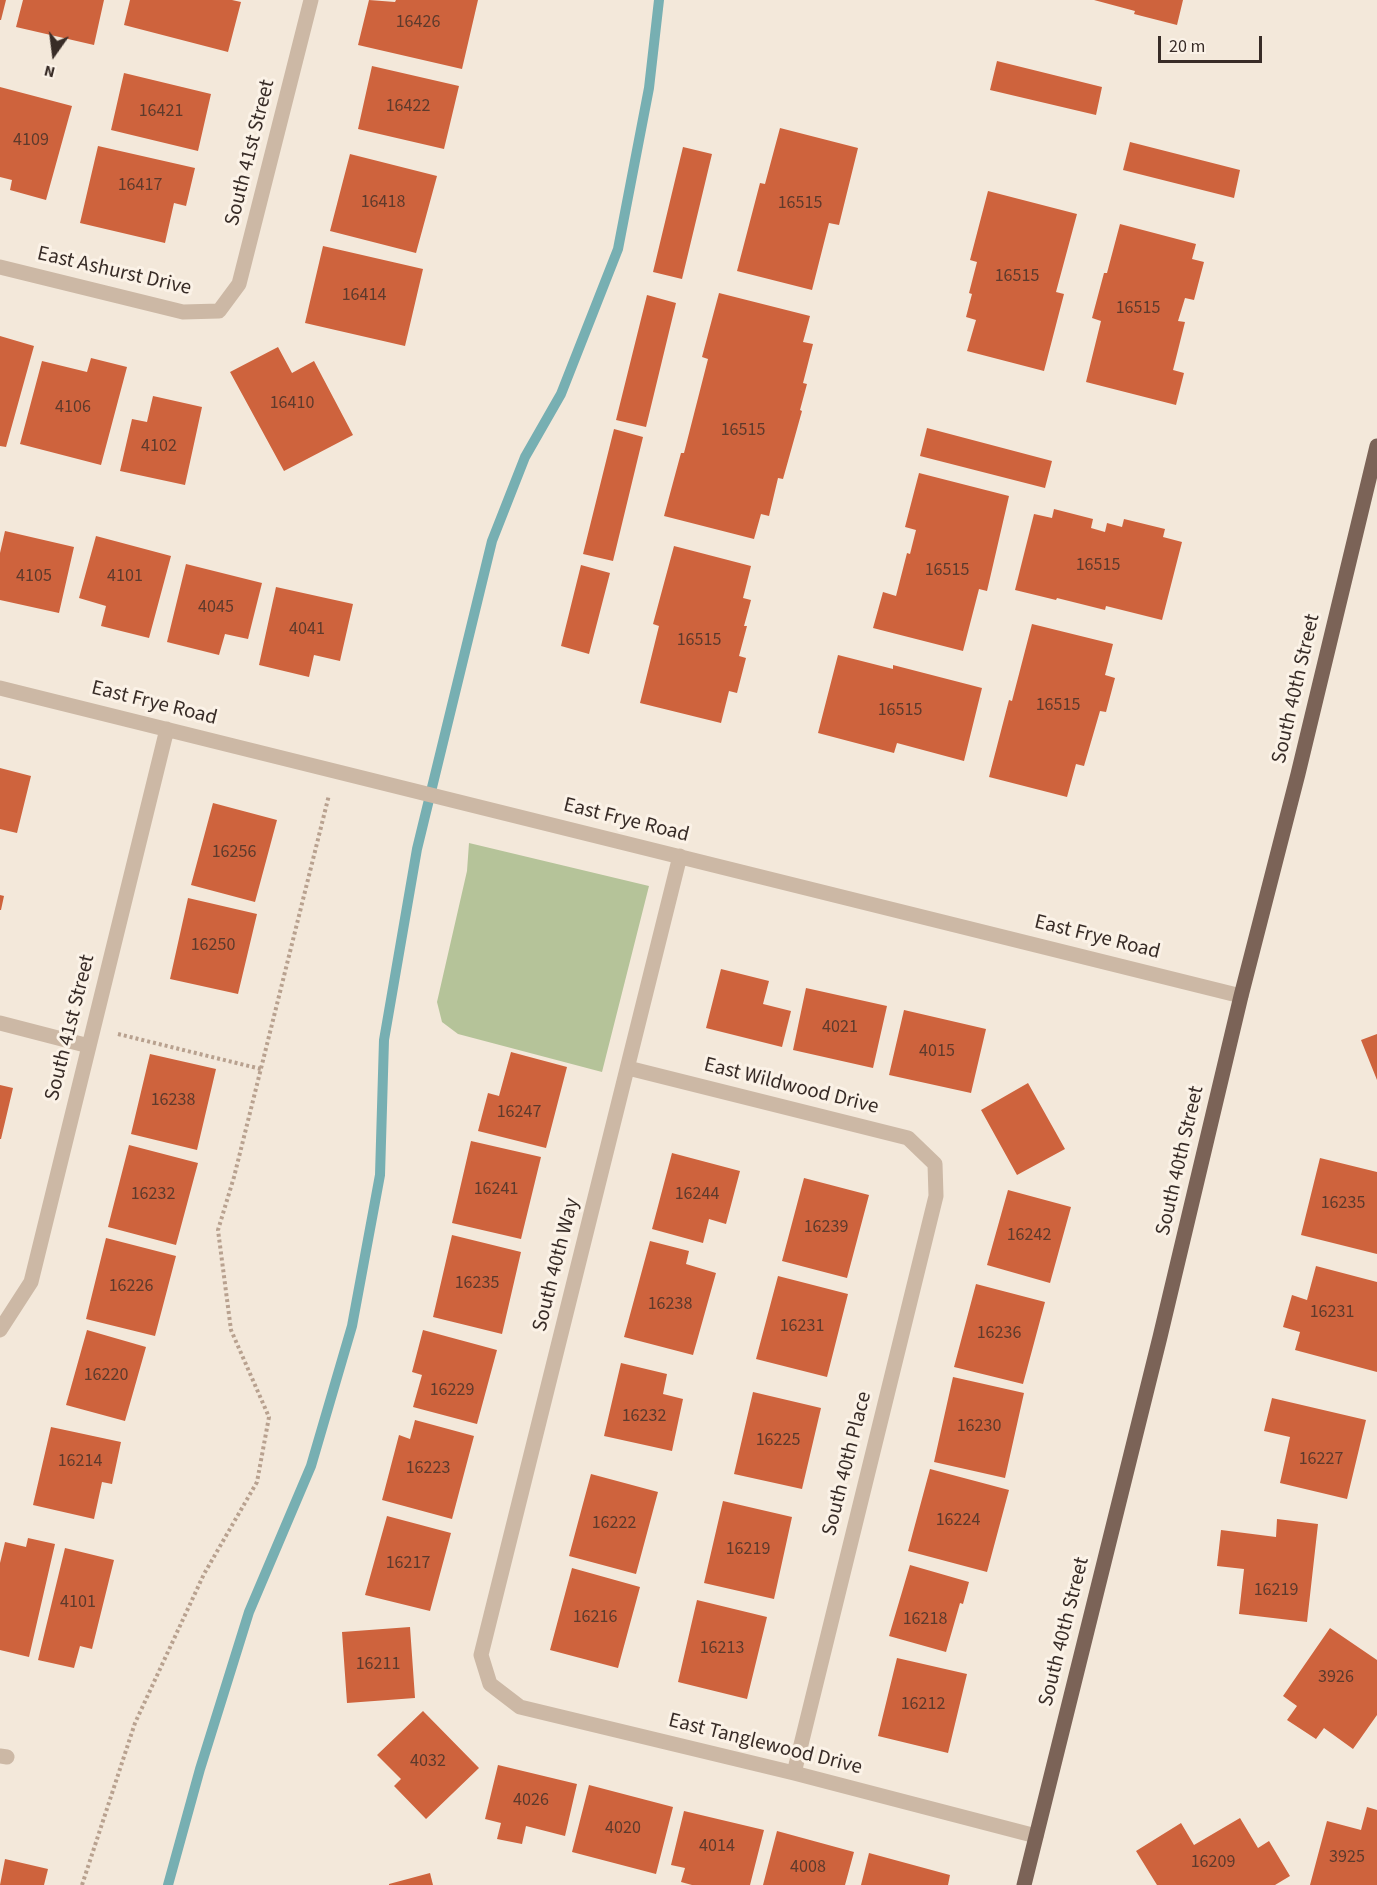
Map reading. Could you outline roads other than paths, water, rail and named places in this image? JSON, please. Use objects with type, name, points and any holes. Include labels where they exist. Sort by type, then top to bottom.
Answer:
[{"type":"main road","name":"South 40th Street","points":[[1024,1885],[1377,446]]},
{"type":"street","name":"South 41st Street","points":[[219,311],[239,284],[312,0]]},
{"type":"street","name":"East Ashurst Drive","points":[[0,267],[183,312],[219,311]]},
{"type":"street","name":"East Frye Road","points":[[0,688],[1241,996]]},
{"type":"street","name":"South 41st Street","points":[[0,1330],[31,1281],[167,729]]},
{"type":"street","name":"South 40th Way","points":[[490,1684],[481,1655],[680,856]]},
{"type":"street","points":[[0,1023],[89,1046]]},
{"type":"street","name":"East Wildwood Drive","points":[[627,1068],[908,1138],[935,1164]]},
{"type":"street","name":"South 40th Place","points":[[794,1773],[936,1196],[935,1164]]},
{"type":"street","name":"East Tanglewood Drive","points":[[490,1684],[520,1707],[794,1773],[1036,1836]]},
{"type":"waterway","points":[[168,1885],[200,1769],[249,1612],[311,1466],[352,1326],[380,1175],[384,1040],[417,849],[492,541],[525,457],[561,394],[618,249],[649,88],[659,0]]}]
